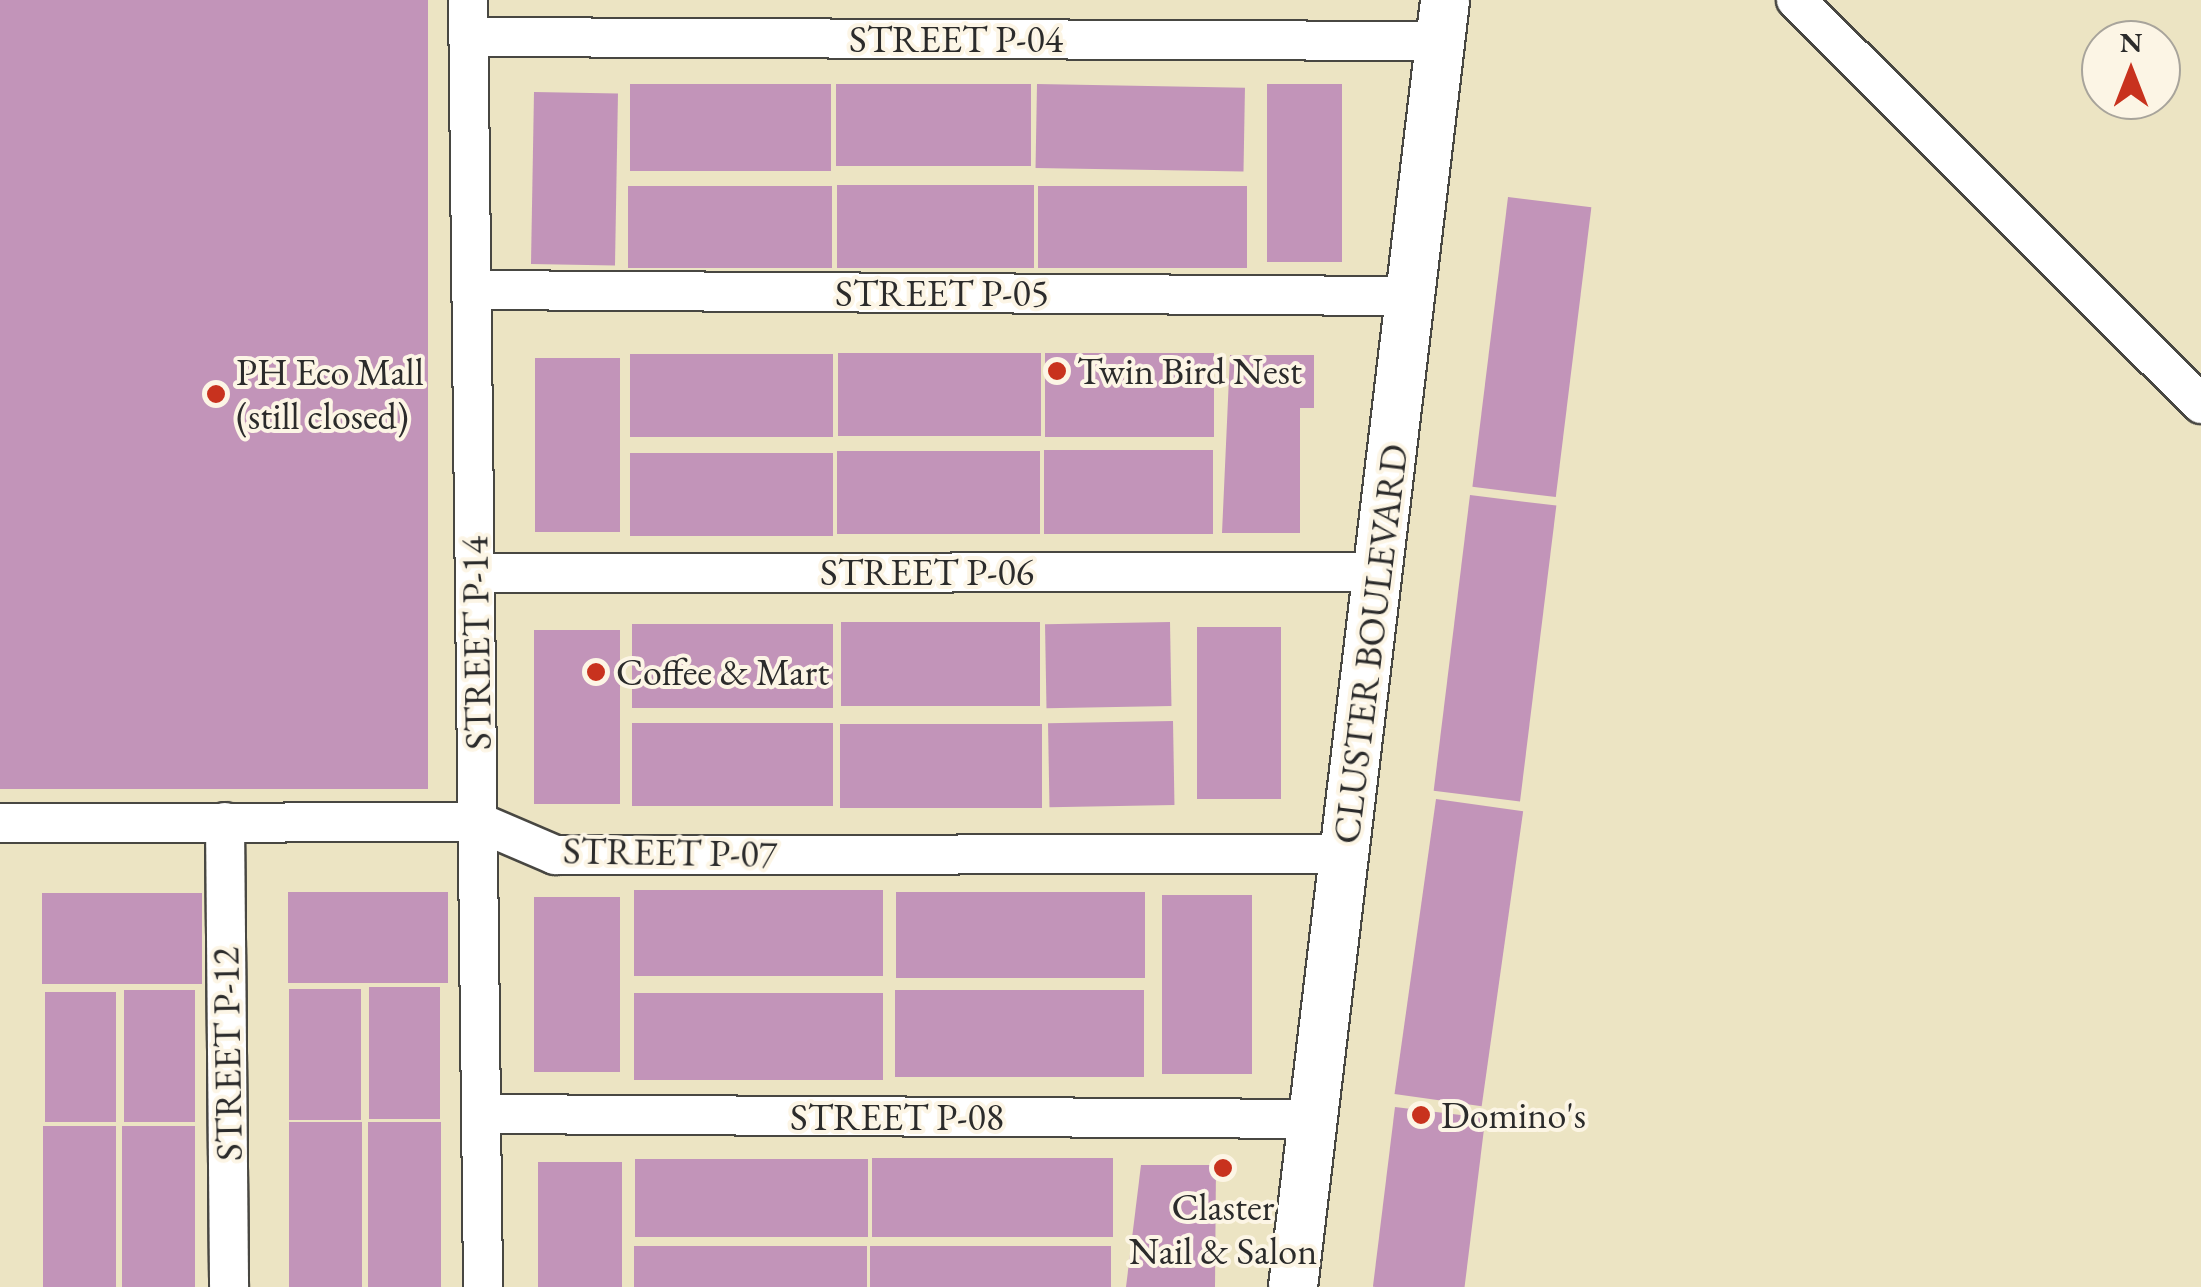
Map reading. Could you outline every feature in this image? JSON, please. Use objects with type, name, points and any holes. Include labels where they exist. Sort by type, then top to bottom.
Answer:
[{"type":"street","points":[[1796,0],[2201,404]]},
{"type":"street","name":"STREET P-04","points":[[468,18],[1444,20]]},
{"type":"street","name":"STREET P-14","points":[[468,18],[483,1287]]},
{"type":"street","name":"CLUSTER BOULEVARD","points":[[1293,1287],[1444,20]]},
{"type":"street","name":"STREET P-05","points":[[471,290],[1412,296]]},
{"type":"street","name":"STREET P-06","points":[[475,573],[1379,572]]},
{"type":"street","name":"STREET P-12","points":[[225,822],[230,1287]]},
{"type":"street","name":"STREET P-07","points":[[0,823],[478,822],[555,855],[1345,854]]},
{"type":"street","name":"STREET P-08","points":[[481,1114],[1313,1119]]},
{"type":"building","name":"PH Eco Mall (still closed)","points":[[0,0],[428,0],[428,789],[0,789]]},
{"type":"building","points":[[630,84],[831,84],[831,171],[630,171]]},
{"type":"building","points":[[836,84],[1031,84],[1031,166],[836,166]]},
{"type":"building","points":[[1037,84],[1245,88],[1244,172],[1036,168]]},
{"type":"building","points":[[1267,84],[1342,84],[1342,262],[1267,262]]},
{"type":"building","points":[[534,92],[618,93],[615,265],[531,264]]},
{"type":"building","points":[[837,185],[1034,185],[1034,268],[837,268]]},
{"type":"building","points":[[628,186],[832,186],[832,268],[628,268]]},
{"type":"building","points":[[1038,186],[1247,186],[1247,268],[1038,268]]},
{"type":"building","points":[[1508,197],[1591,207],[1556,497],[1472,487]]},
{"type":"building","points":[[838,353],[1041,353],[1041,436],[838,436]]},
{"type":"building","points":[[1045,353],[1214,353],[1214,437],[1045,437]]},
{"type":"building","points":[[630,354],[833,354],[833,437],[630,437]]},
{"type":"building","points":[[1230,355],[1314,355],[1314,408],[1300,408],[1300,533],[1222,533]]},
{"type":"building","points":[[535,358],[620,358],[620,532],[535,532]]},
{"type":"building","points":[[1044,450],[1213,450],[1213,534],[1044,534]]},
{"type":"building","points":[[837,451],[1040,451],[1040,534],[837,534]]},
{"type":"building","points":[[630,453],[833,453],[833,536],[630,536]]},
{"type":"building","points":[[1470,495],[1556,506],[1520,801],[1434,791]]},
{"type":"building","points":[[841,622],[1040,622],[1040,706],[841,706]]},
{"type":"building","points":[[1170,622],[1171,706],[1046,708],[1045,624]]},
{"type":"building","points":[[632,624],[833,624],[833,708],[632,708]]},
{"type":"building","points":[[1197,627],[1281,627],[1281,799],[1197,799]]},
{"type":"building","points":[[534,630],[620,630],[620,804],[534,804]]},
{"type":"building","points":[[1173,721],[1174,805],[1049,807],[1048,723]]},
{"type":"building","points":[[632,723],[833,723],[833,806],[632,806]]},
{"type":"building","points":[[840,724],[1042,724],[1042,808],[840,808]]},
{"type":"building","points":[[1436,799],[1523,811],[1482,1106],[1395,1094]]},
{"type":"building","points":[[634,890],[883,890],[883,976],[634,976]]},
{"type":"building","points":[[288,892],[448,892],[448,983],[288,983]]},
{"type":"building","points":[[896,892],[1145,892],[1145,978],[896,978]]},
{"type":"building","points":[[42,893],[202,893],[202,984],[42,984]]},
{"type":"building","points":[[1162,895],[1252,895],[1252,1074],[1162,1074]]},
{"type":"building","points":[[534,897],[620,897],[620,1072],[534,1072]]},
{"type":"building","points":[[369,987],[440,987],[440,1119],[369,1119]]},
{"type":"building","points":[[289,989],[361,989],[361,1120],[289,1120]]},
{"type":"building","points":[[124,990],[195,990],[195,1122],[124,1122]]},
{"type":"building","points":[[895,990],[1144,990],[1144,1077],[895,1077]]},
{"type":"building","points":[[45,992],[116,992],[116,1122],[45,1122]]},
{"type":"building","points":[[634,993],[883,993],[883,1080],[634,1080]]},
{"type":"building","points":[[1395,1107],[1485,1118],[1465,1287],[1373,1287]]},
{"type":"building","points":[[289,1122],[362,1122],[362,1287],[289,1287]]},
{"type":"building","points":[[368,1122],[441,1122],[441,1287],[368,1287]]},
{"type":"building","points":[[43,1126],[116,1126],[116,1287],[43,1287]]},
{"type":"building","points":[[122,1126],[195,1126],[195,1287],[122,1287]]},
{"type":"building","points":[[872,1158],[1113,1158],[1113,1237],[872,1237]]},
{"type":"building","points":[[635,1159],[868,1159],[868,1237],[635,1237]]},
{"type":"building","points":[[538,1162],[622,1162],[622,1287],[538,1287]]},
{"type":"building","points":[[1141,1165],[1216,1165],[1215,1287],[1126,1287]]},
{"type":"building","points":[[634,1246],[867,1246],[867,1287],[634,1287]]},
{"type":"building","points":[[870,1246],[1111,1246],[1111,1287],[870,1287]]},
{"type":"place","name":"Twin Bird Nest","points":[[1057,371]]},
{"type":"place","name":"PH Eco Mall (still closed)","points":[[216,394]]},
{"type":"place","name":"Coffee & Mart","points":[[596,672]]},
{"type":"place","name":"Domino's","points":[[1421,1115]]},
{"type":"place","name":"Claster Nail & Salon","points":[[1223,1168]]}]
